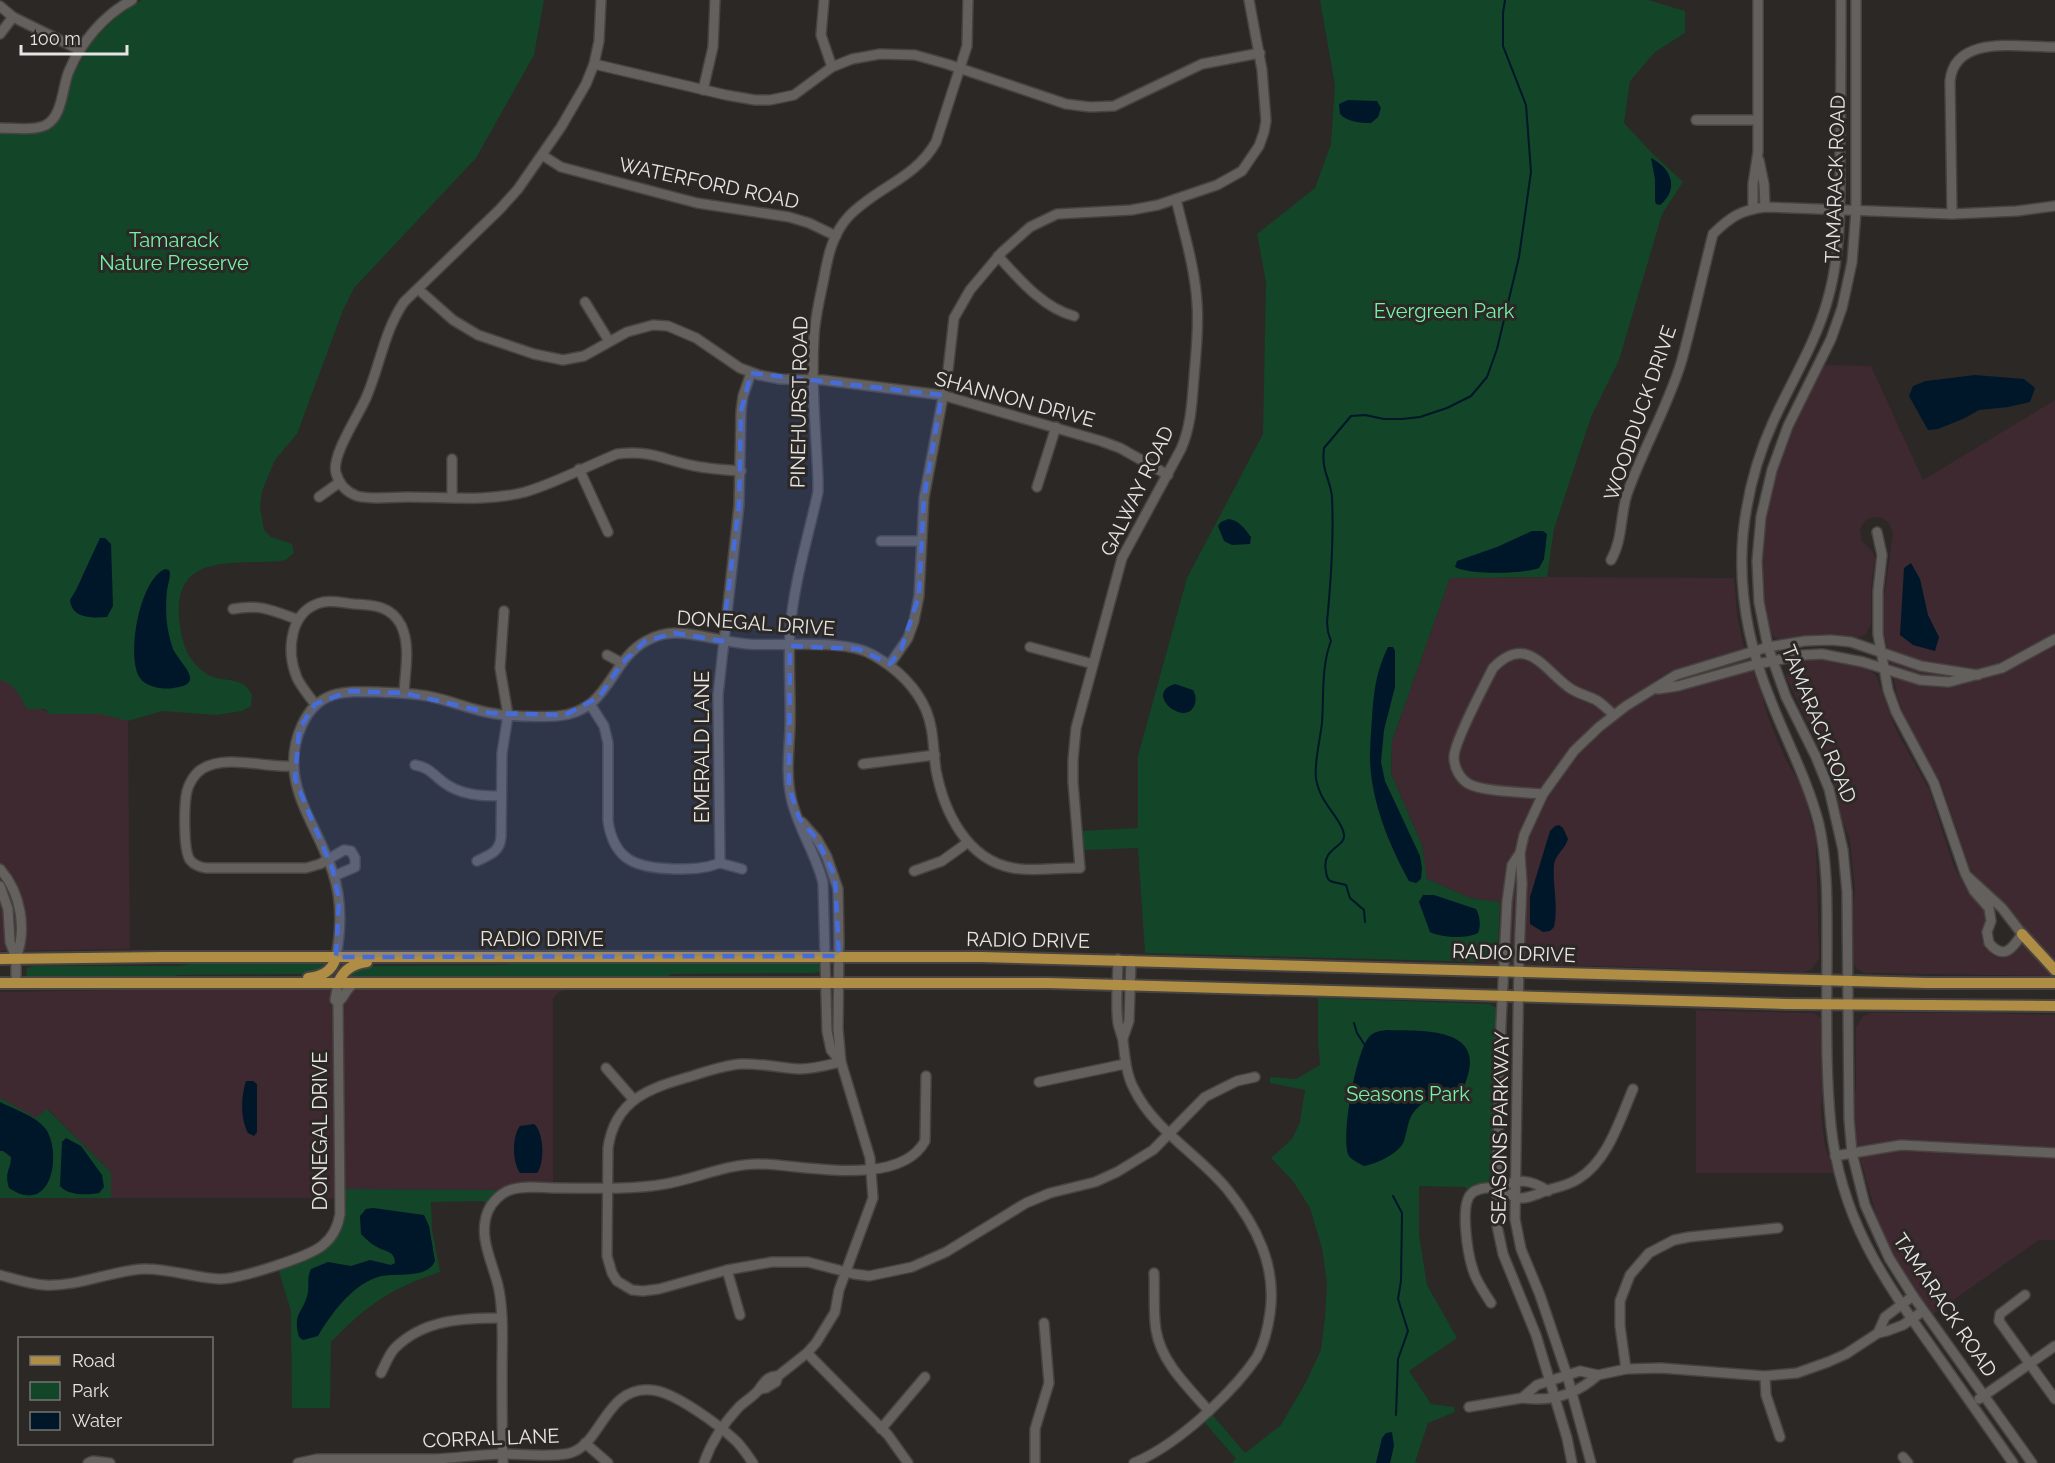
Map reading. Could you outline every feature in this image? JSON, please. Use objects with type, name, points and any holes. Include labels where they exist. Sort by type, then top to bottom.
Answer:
[{"type":"main road","points":[[2022,934],[2055,970]]},
{"type":"main road","name":"RADIO DRIVE","points":[[0,959],[839,956],[1118,959],[1847,981],[2055,982]]},
{"type":"main road","points":[[278,982],[322,975],[331,968],[336,957]]},
{"type":"main road","points":[[338,983],[345,971],[355,964],[397,957]]},
{"type":"main road","points":[[0,983],[838,982],[1118,985],[1828,1005],[2055,1006]]},
{"type":"street","points":[[0,128],[38,127],[52,120],[56,114],[68,72],[80,50],[104,20],[132,0]]},
{"type":"street","points":[[601,0],[599,41],[594,64],[577,100],[518,189],[404,302],[389,327],[366,398],[336,464],[335,472],[350,493],[365,498],[490,497],[516,494],[540,487],[617,454],[632,452],[658,455],[694,466],[741,471]]},
{"type":"street","points":[[703,90],[713,47],[715,0]]},
{"type":"street","points":[[824,0],[820,35],[832,67]]},
{"type":"street","name":"PINEHURST ROAD","points":[[841,1062],[831,1050],[829,1043],[823,883],[791,800],[787,769],[790,730],[790,645],[795,595],[818,492],[814,379],[816,318],[830,249],[850,215],[915,169],[929,155],[939,135],[968,41],[968,0]]},
{"type":"street","points":[[890,664],[908,638],[919,596],[920,541],[924,498],[948,370],[954,318],[970,290],[998,256],[1030,227],[1057,214],[1131,210],[1176,199],[1226,181],[1242,171],[1254,157],[1266,121],[1260,53],[1249,0]]},
{"type":"street","points":[[1758,0],[1758,152],[1764,184],[1765,207]]},
{"type":"street","name":"TAMARACK ROAD","points":[[1841,0],[1840,210],[1836,260],[1826,306],[1809,349],[1767,436],[1754,474],[1742,546],[1745,610],[1757,664],[1804,778],[1818,822],[1824,855],[1828,894],[1827,980],[1831,1123],[1835,1156],[1844,1192],[1856,1227],[1900,1305],[2013,1463]]},
{"type":"street","name":"TAMARACK ROAD","points":[[1856,0],[1856,211],[1852,262],[1837,322],[1783,440],[1764,501],[1759,531],[1757,578],[1762,622],[1768,647],[1786,697],[1823,774],[1840,831],[1847,892],[1849,1119],[1852,1153],[1860,1190],[1874,1228],[1889,1258],[1923,1311],[2032,1463]]},
{"type":"street","points":[[0,6],[13,16],[80,50]]},
{"type":"street","points":[[0,34],[13,16]]},
{"type":"street","points":[[1952,214],[1950,81],[1954,65],[1974,49],[2055,46]]},
{"type":"street","points":[[594,64],[754,100],[794,95],[832,67],[852,59],[880,54],[915,55],[1066,104],[1090,107],[1114,106],[1202,64],[1260,53]]},
{"type":"street","points":[[1696,120],[1757,120]]},
{"type":"street","points":[[1753,209],[1752,184],[1758,152]]},
{"type":"street","name":"WATERFORD ROAD","points":[[542,155],[561,167],[697,203],[789,217],[809,223],[836,236]]},
{"type":"street","name":"GALWAY ROAD","points":[[1080,868],[1076,835],[1073,760],[1076,728],[1122,558],[1168,475],[1188,433],[1191,416],[1198,325],[1193,270],[1176,199]]},
{"type":"street","name":"WOODDUCK DRIVE","points":[[1611,560],[1619,542],[1626,498],[1639,462],[1662,415],[1681,363],[1713,234],[1727,220],[1753,209],[1765,207],[1952,214],[2017,211],[2055,206]]},
{"type":"street","points":[[998,256],[1025,286],[1059,312],[1074,316]]},
{"type":"street","name":"SHANNON DRIVE","points":[[418,289],[453,320],[478,335],[534,354],[563,360],[584,356],[627,332],[653,326],[668,326],[696,338],[730,362],[751,373],[780,379],[814,379],[942,395],[1056,427],[1120,448],[1168,475]]},
{"type":"street","points":[[585,302],[609,341]]},
{"type":"street","name":"EMERALD LANE","points":[[720,863],[718,695],[722,642],[739,505],[742,396],[751,373]]},
{"type":"street","points":[[1037,487],[1056,427]]},
{"type":"street","points":[[452,459],[452,497]]},
{"type":"street","points":[[579,469],[608,532]]},
{"type":"street","points":[[319,497],[340,482]]},
{"type":"street","points":[[1877,531],[1882,555],[1877,612],[1880,652],[1896,712],[1934,783],[1961,863],[1967,876],[1974,891],[1989,908],[1991,921],[1987,938],[1994,949],[2006,952],[2014,948],[2022,934],[2002,908],[1967,876]]},
{"type":"street","points":[[881,541],[920,541]]},
{"type":"street","points":[[336,957],[339,940],[339,900],[334,876],[300,801],[293,766],[299,729],[315,704],[298,679],[294,667],[292,642],[297,619],[311,607],[332,601],[371,605],[388,610],[401,625],[405,636],[407,648],[404,693]]},
{"type":"street","points":[[233,609],[250,606],[270,608],[297,619]]},
{"type":"street","points":[[477,861],[496,852],[501,845],[502,753],[508,715],[500,668],[504,611]]},
{"type":"street","name":"DONEGAL DRIVE","points":[[315,704],[337,693],[350,691],[404,693],[434,697],[490,713],[565,715],[590,704],[608,686],[632,651],[645,641],[660,635],[675,633],[722,642],[824,645],[858,649],[890,664],[910,684],[926,710],[932,728],[937,772],[948,807],[968,843],[981,855],[1012,868],[1080,868]]},
{"type":"street","name":"SEASONS PARKWAY","points":[[1655,689],[1678,686],[1757,664],[1822,654],[1863,663],[1920,680],[1949,682],[2002,668],[2055,639]]},
{"type":"street","name":"SEASONS PARKWAY","points":[[1591,1463],[1567,1375],[1540,1295],[1521,1249],[1515,1219],[1522,883],[1520,853],[1524,834],[1543,794],[1574,751],[1614,715],[1676,675],[1753,650],[1806,641],[1851,642],[1921,666],[1978,675]]},
{"type":"street","points":[[1030,647],[1093,664]]},
{"type":"street","points":[[607,655],[622,663]]},
{"type":"street","points":[[1543,794],[1479,787],[1465,780],[1456,769],[1454,759],[1457,744],[1493,668],[1508,657],[1532,656],[1567,687],[1599,701],[1614,715]]},
{"type":"street","points":[[590,704],[599,717],[606,735],[609,827],[614,843],[622,855],[637,865],[652,868],[706,869],[720,863],[741,869]]},
{"type":"street","points":[[863,764],[934,755]]},
{"type":"street","points":[[293,766],[278,767],[226,762],[210,765],[198,772],[190,784],[186,798],[188,857],[195,865],[206,868],[306,868],[344,850],[351,852],[355,858],[355,867],[334,876]]},
{"type":"street","points":[[415,765],[425,767],[442,782],[462,792],[475,796],[501,796]]},
{"type":"street","name":"PINEHURST ROAD","points":[[704,1463],[710,1446],[738,1408],[760,1389],[762,1383],[772,1376],[778,1376],[816,1343],[829,1320],[831,1305],[839,1290],[871,1189],[870,1158],[841,1062],[838,1029],[839,906],[835,876],[817,839],[798,818]]},
{"type":"street","points":[[914,871],[942,861],[968,843]]},
{"type":"street","name":"SEASONS PARKWAY","points":[[1520,853],[1512,865],[1509,882],[1496,1221],[1503,1254],[1532,1324],[1550,1380],[1567,1437],[1572,1463]]},
{"type":"street","points":[[615,865],[622,855]]},
{"type":"street","points":[[0,869],[14,892],[21,915],[22,942],[16,958],[16,983]]},
{"type":"street","points":[[0,886],[6,900],[10,942],[16,958]]},
{"type":"street","points":[[1118,959],[1118,1019],[1123,1038],[1125,1064],[1131,1083],[1147,1110],[1225,1187],[1250,1219],[1271,1273],[1272,1299],[1268,1329],[1258,1355],[1234,1388],[1166,1446],[1134,1463]]},
{"type":"street","points":[[1123,1038],[1128,1027],[1131,960]]},
{"type":"street","points":[[338,1002],[355,982]]},
{"type":"street","name":"DONEGAL DRIVE","points":[[0,1275],[23,1282],[52,1285],[77,1283],[143,1269],[227,1279],[251,1274],[323,1246],[334,1233],[340,1214],[338,1002],[335,1000],[338,983]]},
{"type":"street","points":[[841,1062],[817,1068],[800,1069],[772,1064],[738,1064],[661,1085],[645,1091],[634,1100],[616,1120],[609,1136],[608,1264],[612,1273],[625,1287],[632,1290],[651,1291],[727,1270],[788,1261],[808,1262],[869,1276],[923,1263],[1026,1203],[1050,1193],[1095,1182],[1117,1172],[1153,1150],[1205,1097],[1238,1081],[1255,1077]]},
{"type":"street","points":[[1039,1082],[1125,1064]]},
{"type":"street","points":[[606,1068],[634,1100]]},
{"type":"street","points":[[502,1459],[502,1318],[499,1290],[484,1231],[485,1221],[493,1202],[512,1189],[607,1188],[664,1184],[741,1165],[757,1164],[833,1171],[871,1169],[894,1164],[913,1156],[925,1142],[926,1076]]},
{"type":"street","points":[[1497,1188],[1515,1198],[1533,1197],[1579,1179],[1591,1169],[1607,1145],[1633,1089]]},
{"type":"street","points":[[1835,1156],[1910,1145],[2055,1153]]},
{"type":"street","points":[[1497,1188],[1515,1181],[1533,1182],[1548,1191]]},
{"type":"street","name":"SEASONS PARKWAY","points":[[1491,1303],[1473,1270],[1466,1235],[1466,1208],[1467,1198],[1472,1192],[1497,1188]]},
{"type":"street","points":[[1626,1369],[1620,1326],[1620,1301],[1630,1275],[1649,1253],[1674,1240],[1689,1237],[1778,1228]]},
{"type":"street","points":[[727,1270],[740,1315]]},
{"type":"street","points":[[1154,1273],[1155,1320],[1159,1342],[1172,1368],[1209,1411]]},
{"type":"street","points":[[2025,1295],[1999,1317],[2055,1399]]},
{"type":"street","points":[[1878,1332],[1885,1317],[1913,1296]]},
{"type":"street","points":[[1522,1398],[1537,1385],[1580,1371],[1598,1375],[1626,1369],[1661,1368],[1765,1376],[1797,1373],[1846,1354],[1878,1332],[1894,1329],[1912,1320],[1923,1311]]},
{"type":"street","points":[[381,1373],[393,1349],[432,1324],[452,1320],[502,1318]]},
{"type":"street","points":[[1035,1463],[1035,1429],[1049,1383],[1044,1323]]},
{"type":"street","points":[[1972,1404],[2055,1346]]},
{"type":"street","points":[[807,1353],[881,1429],[908,1463]]},
{"type":"street","points":[[1469,1407],[1522,1398],[1539,1400],[1555,1398],[1586,1386],[1598,1375]]},
{"type":"street","points":[[1765,1376],[1766,1395],[1780,1437]]},
{"type":"street","points":[[881,1429],[925,1377]]},
{"type":"street","name":"CORRAL LANE","points":[[298,1463],[317,1459],[502,1459],[572,1453],[585,1443],[620,1400],[635,1391],[650,1389],[680,1401],[721,1429],[738,1443],[753,1463]]},
{"type":"street","points":[[585,1443],[608,1463]]},
{"type":"street","points":[[88,1463],[93,1461],[110,1463]]},
{"type":"highlighted area","points":[[751,373],[942,395],[924,498],[919,596],[901,650],[890,664],[858,649],[790,646],[789,786],[799,818],[817,839],[835,876],[839,956],[336,957],[339,900],[333,871],[295,779],[299,729],[315,704],[350,691],[404,693],[491,713],[565,715],[599,697],[622,663],[645,641],[675,633],[722,641],[739,505],[741,411]]},
{"type":"shaded area","points":[[1824,365],[1871,366],[1923,480],[2055,400],[2055,976],[1865,973],[1857,969],[1853,963],[1851,915],[1855,890],[1850,840],[1842,820],[1831,773],[1786,676],[1789,665],[1801,659],[1839,660],[1868,669],[1876,675],[1896,730],[1929,789],[1954,867],[1966,887],[1985,910],[1986,920],[1981,936],[1984,946],[1994,956],[2008,957],[2019,949],[2026,934],[1970,869],[1941,783],[1909,727],[1898,699],[1884,632],[1884,597],[1893,533],[1889,523],[1883,518],[1873,517],[1865,521],[1860,529],[1862,541],[1873,552],[1875,559],[1871,587],[1871,624],[1865,635],[1856,639],[1821,634],[1780,639],[1774,637],[1769,630],[1763,589],[1762,557],[1770,492],[1789,437]]},
{"type":"shaded area","points":[[1450,578],[1734,578],[1737,614],[1743,644],[1768,717],[1786,760],[1802,787],[1816,838],[1819,959],[1811,970],[1803,972],[1475,963],[1489,961],[1498,953],[1500,902],[1470,898],[1427,879],[1422,845],[1391,773],[1392,741]]},
{"type":"shaded area","points":[[0,675],[30,675],[41,709],[50,713],[128,713],[130,949],[0,951]]},
{"type":"shaded area","points":[[177,989],[566,990],[559,992],[553,998],[553,1183],[516,1183],[500,1190],[346,1189],[346,1198],[111,1198],[111,1172],[48,1109],[36,1119],[0,1098],[0,992]]},
{"type":"shaded area","points":[[1696,1010],[1814,1013],[1821,1018],[1824,1086],[1821,1106],[1822,1122],[1825,1146],[1834,1173],[1696,1173]]},
{"type":"shaded area","points":[[1871,1013],[2055,1015],[2055,1240],[2039,1240],[1932,1315],[1899,1267],[1882,1235],[1854,1137],[1856,1027],[1863,1016]]},
{"type":"green space","name":"Tamarack Nature Preserve","points":[[142,0],[544,0],[534,55],[476,158],[354,288],[343,310],[297,434],[275,460],[262,491],[260,507],[264,530],[271,537],[292,544],[294,553],[281,561],[208,567],[194,574],[184,585],[179,602],[180,626],[187,652],[199,669],[205,673],[243,684],[248,688],[252,695],[251,706],[242,711],[216,715],[162,711],[128,721],[100,714],[50,714],[45,709],[27,709],[13,688],[0,680],[0,134],[36,133],[52,126],[62,115],[74,73],[91,43],[116,17]]},
{"type":"green space","name":"Evergreen Park","points":[[1320,0],[1648,0],[1685,11],[1685,33],[1655,52],[1630,81],[1624,123],[1683,182],[1662,214],[1619,360],[1591,417],[1554,529],[1547,577],[1450,578],[1392,741],[1391,773],[1422,845],[1427,879],[1470,898],[1500,902],[1498,952],[1493,958],[1482,962],[1145,953],[1138,848],[1085,850],[1081,831],[1138,828],[1138,756],[1187,578],[1263,434],[1266,282],[1257,234],[1315,188],[1331,144],[1335,85]]},
{"type":"green space","points":[[805,961],[818,964],[821,968],[819,972],[672,974],[668,976],[347,977],[354,970],[368,966],[502,965],[535,962]]},
{"type":"green space","points":[[203,962],[329,963],[318,971],[302,974],[32,978],[26,975],[27,968],[34,966],[178,966]]},
{"type":"green space","name":"Seasons Park","points":[[1318,998],[1489,1004],[1502,1011],[1497,1188],[1472,1193],[1465,1187],[1419,1186],[1419,1235],[1427,1285],[1457,1338],[1409,1371],[1431,1404],[1454,1407],[1455,1412],[1428,1423],[1415,1462],[1418,1463],[1232,1463],[1236,1459],[1201,1418],[1209,1411],[1245,1453],[1281,1425],[1305,1384],[1321,1350],[1327,1282],[1322,1248],[1310,1208],[1293,1181],[1271,1158],[1292,1139],[1300,1122],[1305,1090],[1270,1083],[1270,1077],[1296,1079],[1320,1065]]},
{"type":"green space","points":[[0,1098],[36,1118],[47,1109],[111,1172],[111,1198],[0,1198]]},
{"type":"green space","points":[[346,1189],[500,1190],[487,1204],[482,1201],[431,1202],[432,1229],[440,1272],[407,1285],[381,1299],[357,1317],[331,1342],[330,1408],[292,1408],[291,1311],[277,1265],[323,1246],[340,1214],[346,1211]]},
{"type":"water","points":[[1348,100],[1377,101],[1381,108],[1378,117],[1371,123],[1346,119],[1340,114],[1339,104]]},
{"type":"water","points":[[1651,158],[1664,167],[1670,179],[1670,192],[1660,205],[1655,201],[1655,179]]},
{"type":"water","points":[[1975,375],[2024,379],[2035,388],[2030,402],[1979,410],[1938,429],[1928,430],[1909,396],[1913,386],[1926,381]]},
{"type":"water","points":[[1228,519],[1239,523],[1244,528],[1251,537],[1250,544],[1232,545],[1224,541],[1218,526]]},
{"type":"water","points":[[1532,531],[1543,531],[1547,534],[1544,559],[1539,568],[1522,572],[1497,573],[1462,570],[1455,567],[1457,561],[1497,547]]},
{"type":"water","points":[[100,538],[105,538],[111,544],[113,606],[107,617],[89,617],[75,611],[70,600]]},
{"type":"water","points":[[1911,563],[1920,579],[1928,615],[1939,637],[1935,651],[1913,645],[1900,635],[1904,568]]},
{"type":"water","points":[[165,569],[170,573],[166,605],[169,634],[173,649],[190,677],[189,682],[185,685],[170,689],[146,684],[140,678],[136,668],[134,654],[142,603],[156,576]]},
{"type":"water","points":[[1388,647],[1393,647],[1395,651],[1395,687],[1384,730],[1381,762],[1385,781],[1420,856],[1421,879],[1416,883],[1409,881],[1388,838],[1371,775],[1370,744],[1375,690],[1378,673]]},
{"type":"water","points":[[1175,684],[1194,692],[1195,703],[1188,712],[1181,713],[1174,710],[1164,700],[1163,694],[1166,688]]},
{"type":"water","points":[[1559,825],[1568,839],[1554,864],[1556,911],[1554,927],[1550,931],[1543,932],[1530,924],[1530,897],[1550,831]]},
{"type":"water","points":[[1423,895],[1434,895],[1476,909],[1480,921],[1478,933],[1454,937],[1430,932],[1419,902]]},
{"type":"water","points":[[1386,1030],[1433,1032],[1448,1036],[1460,1042],[1468,1051],[1470,1065],[1465,1084],[1417,1108],[1409,1121],[1404,1141],[1398,1150],[1375,1163],[1364,1166],[1349,1156],[1347,1147],[1346,1132],[1351,1095],[1364,1045],[1372,1034]]},
{"type":"water","points":[[246,1081],[253,1081],[257,1084],[257,1132],[254,1136],[248,1133],[245,1127],[243,1114],[242,1100]]},
{"type":"water","points":[[0,1102],[36,1120],[45,1128],[50,1138],[53,1164],[50,1177],[45,1188],[36,1194],[24,1195],[9,1188],[7,1174],[11,1157],[0,1151]]},
{"type":"water","points":[[534,1124],[541,1140],[540,1168],[537,1173],[520,1173],[514,1156],[517,1130],[520,1126]]},
{"type":"water","points":[[66,1138],[81,1146],[102,1175],[104,1187],[99,1193],[73,1193],[60,1186],[62,1142]]},
{"type":"water","points":[[366,1209],[424,1215],[429,1226],[435,1261],[425,1271],[378,1277],[359,1286],[343,1301],[318,1336],[303,1340],[299,1337],[297,1322],[308,1292],[311,1269],[328,1262],[351,1266],[370,1260],[391,1265],[395,1263],[392,1254],[373,1244],[361,1234],[360,1216]]},
{"type":"water","points":[[1392,1432],[1394,1446],[1390,1463],[1376,1463],[1382,1438],[1386,1433]]},
{"type":"waterway","points":[[1365,922],[1364,910],[1350,898],[1346,885],[1330,881],[1327,877],[1325,864],[1329,853],[1344,837],[1338,820],[1322,797],[1316,779],[1316,759],[1322,723],[1324,671],[1331,641],[1327,622],[1332,560],[1332,497],[1324,463],[1324,448],[1351,416],[1365,415],[1384,419],[1420,417],[1447,408],[1471,396],[1487,377],[1497,349],[1519,257],[1531,172],[1526,105],[1503,46],[1505,0]]},
{"type":"waterway","points":[[1354,1023],[1366,1047]]},
{"type":"waterway","points":[[1393,1196],[1402,1213],[1401,1281],[1398,1299],[1408,1331],[1398,1359],[1396,1415]]}]
